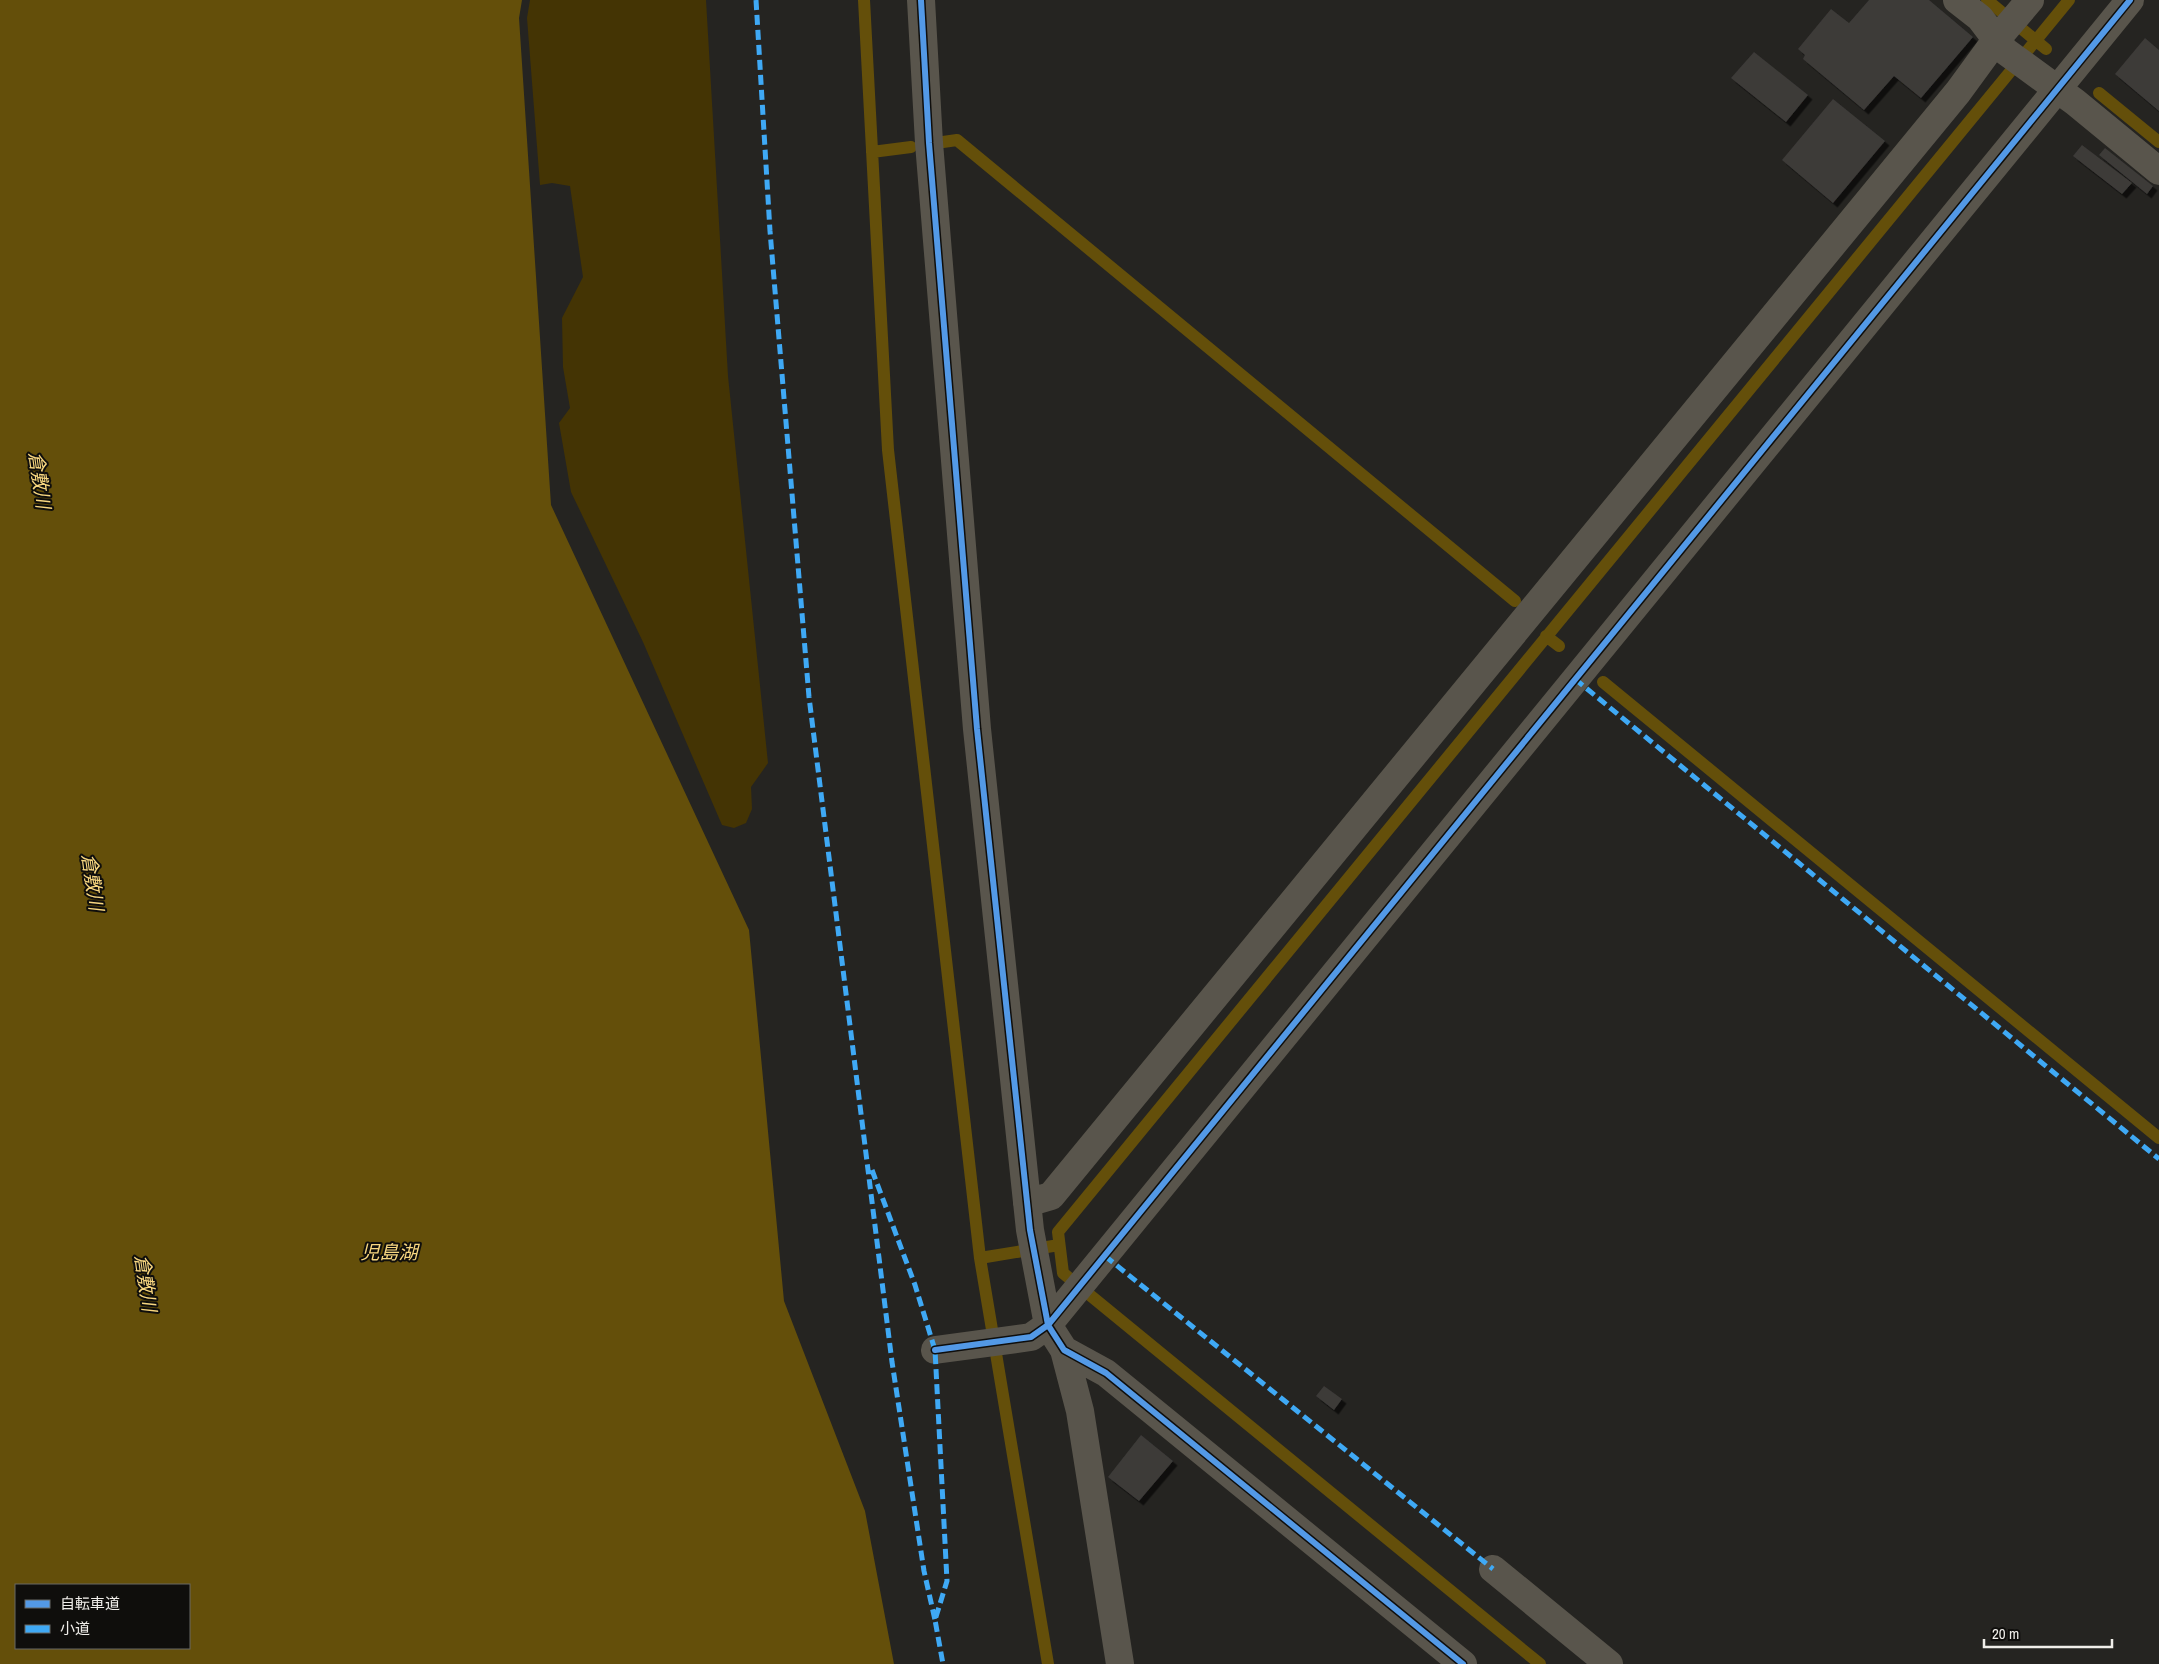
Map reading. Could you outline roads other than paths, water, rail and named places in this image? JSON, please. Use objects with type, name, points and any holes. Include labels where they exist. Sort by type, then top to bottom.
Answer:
[{"type":"street","points":[[921,0],[929,143],[977,720],[1029,1217],[1037,1266],[1040,1331],[1064,1350],[1106,1373],[1463,1664]]},
{"type":"street","points":[[1957,0],[1980,18],[2011,26]]},
{"type":"street","points":[[948,1349],[1040,1331],[1069,1300],[2130,0]]},
{"type":"street","points":[[1029,1217],[1051,1196],[2011,26]]},
{"type":"street","points":[[2011,26],[2030,70],[2057,89],[2159,171]]},
{"type":"street","points":[[1064,1350],[1080,1411],[1120,1664]]},
{"type":"street","points":[[1493,1570],[1609,1664]]},
{"type":"water","name":"児島湖","points":[[0,0],[522,0],[519,18],[551,505],[749,930],[784,1301],[865,1511],[894,1664],[0,1664]]},
{"type":"waterway","points":[[864,0],[888,450],[980,1258],[1048,1664]]},
{"type":"waterway","points":[[1987,0],[2046,49]]},
{"type":"waterway","points":[[1540,1664],[1063,1273],[1058,1232],[2069,0]]},
{"type":"waterway","points":[[2099,93],[2159,142]]},
{"type":"waterway","points":[[943,142],[957,140],[1515,601]]},
{"type":"waterway","points":[[872,152],[911,147]]},
{"type":"waterway","points":[[1546,636],[1559,646]]},
{"type":"waterway","points":[[1603,682],[2159,1138]]},
{"type":"waterway","points":[[980,1258],[1059,1245]]},
{"type":"water label","name":"倉敷川","points":[[40,480]]},
{"type":"water label","name":"倉敷川","points":[[93,882]]},
{"type":"water label","name":"倉敷川","points":[[146,1283]]}]
